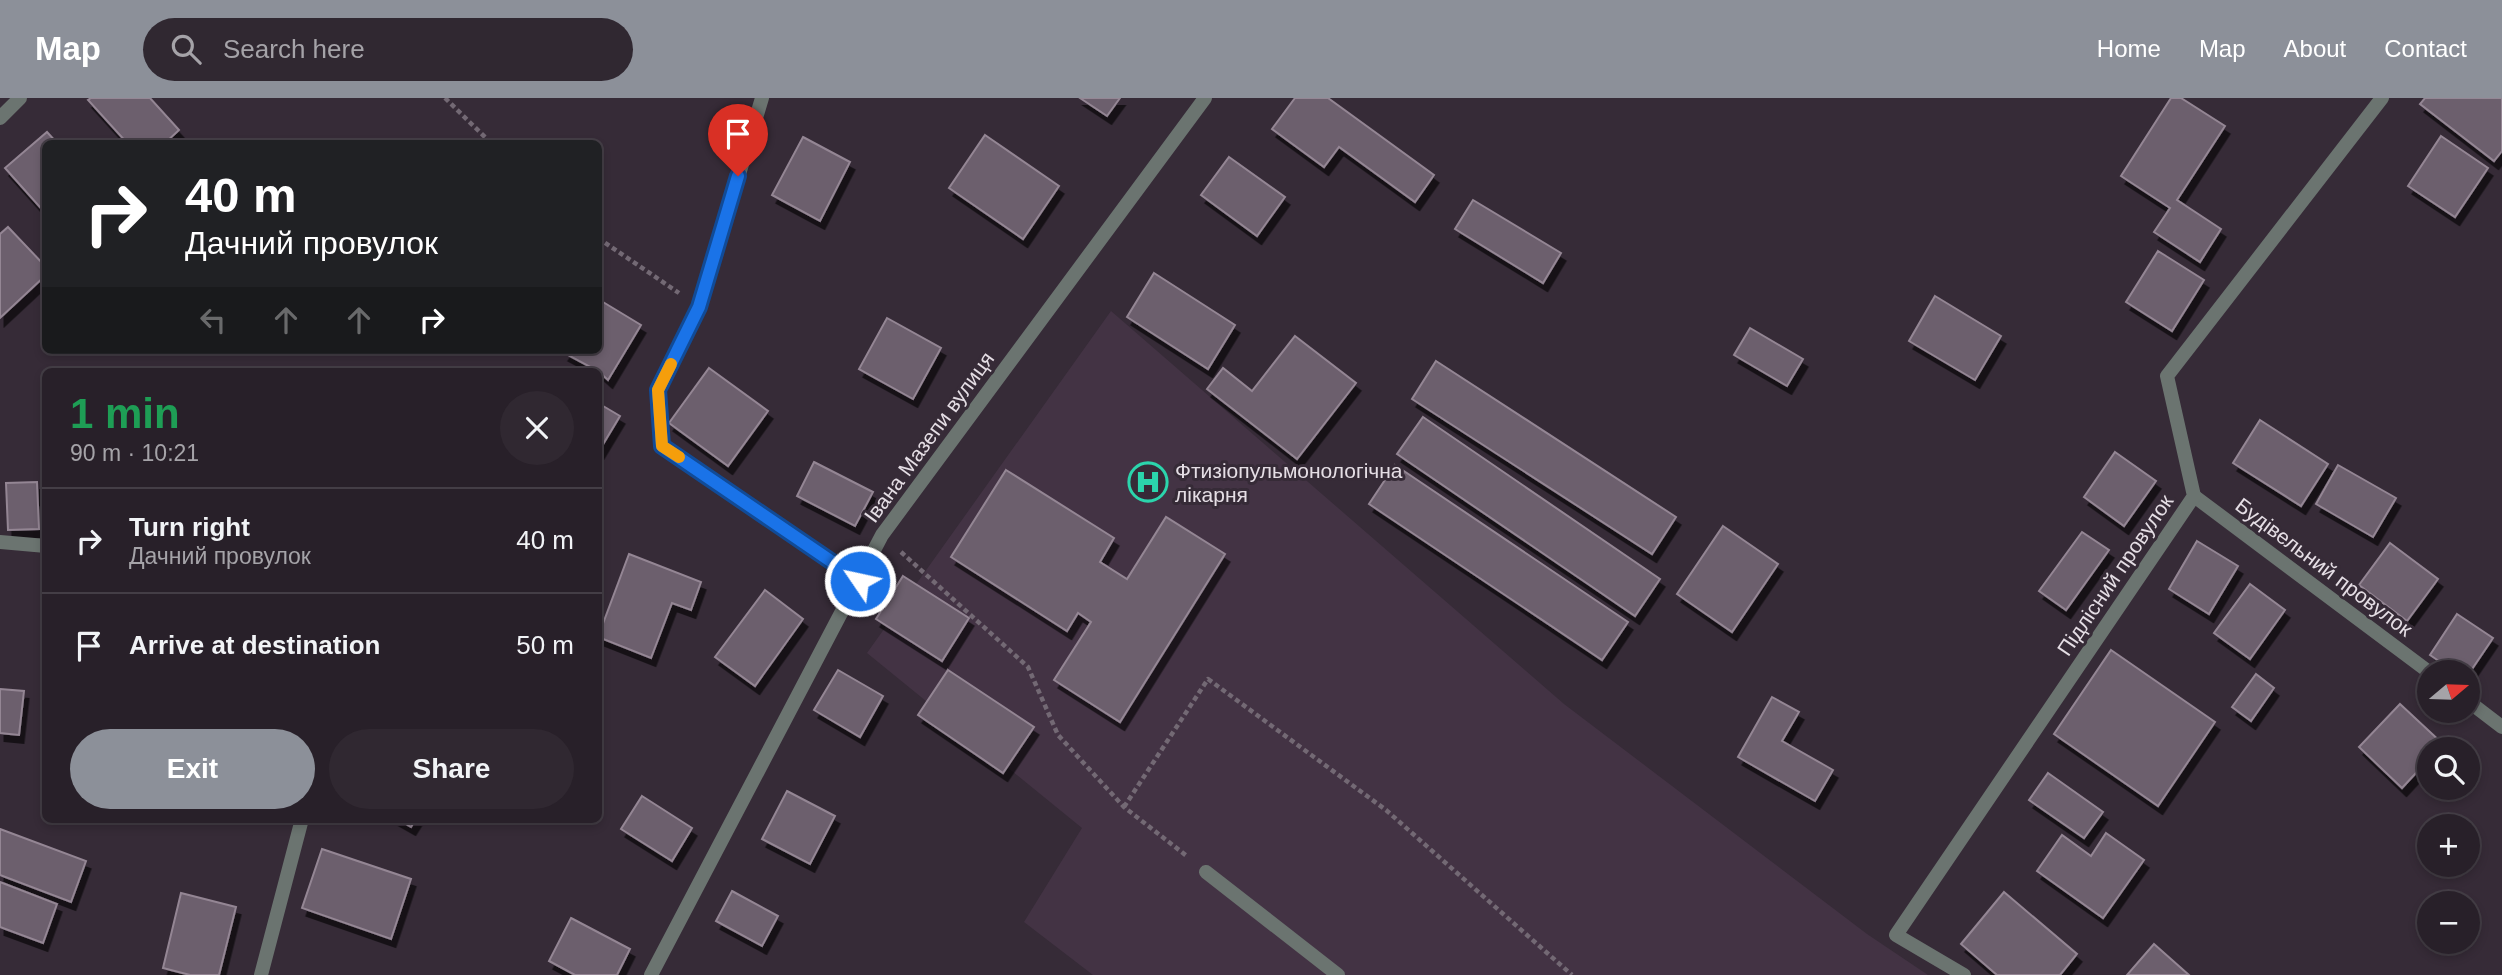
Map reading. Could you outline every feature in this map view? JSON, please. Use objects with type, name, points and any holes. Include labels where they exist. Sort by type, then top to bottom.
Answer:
[{"type":"street","points":[[0,118],[20,98]]},
{"type":"street","points":[[762,98],[699,307],[658,390],[662,446],[860,581]]},
{"type":"street","name":"Івана Мазепи вулиця","points":[[651,975],[882,536],[1205,98]]},
{"type":"street","name":"Підлісний провулок","points":[[1964,975],[1896,935],[2194,496],[2167,376],[2382,98]]},
{"type":"street","name":"Будівельний провулок","points":[[2194,496],[2417,663]]},
{"type":"street","points":[[0,542],[42,546]]},
{"type":"street","points":[[2480,710],[2502,727]]},
{"type":"street","points":[[261,975],[301,823]]},
{"type":"street","points":[[1206,872],[1338,975]]},
{"type":"path","points":[[445,98],[488,140]]},
{"type":"path","points":[[602,241],[699,307]]},
{"type":"path","points":[[882,536],[1028,667],[1058,736],[1124,807],[1206,872]]},
{"type":"path","points":[[1124,807],[1208,679],[1386,810],[1573,975]]},
{"type":"shaded area","name":"Фтизіопульмонологічна лікарня","points":[[1111,311],[1564,704],[1867,934],[1928,975],[1093,975],[1024,922],[1082,828],[867,653]]},
{"type":"building","points":[[150,98],[179,130],[168,140],[124,140],[88,100]]},
{"type":"building","points":[[1080,98],[1120,98],[1107,116]]},
{"type":"building","points":[[1295,98],[1328,98],[1434,175],[1415,202],[1339,147],[1324,167],[1272,129]]},
{"type":"building","points":[[2171,98],[2181,98],[2225,126],[2177,200],[2221,229],[2200,262],[2154,232],[2170,208],[2121,176]]},
{"type":"building","points":[[2425,98],[2502,98],[2502,151],[2494,161],[2420,104]]},
{"type":"building","points":[[47,132],[54,140],[42,140],[42,210],[5,168]]},
{"type":"building","points":[[985,135],[1059,186],[1023,239],[949,188]]},
{"type":"building","points":[[2441,136],[2488,168],[2455,217],[2408,186]]},
{"type":"building","points":[[803,137],[850,162],[820,221],[772,195]]},
{"type":"building","points":[[1229,157],[1285,197],[1257,236],[1201,195]]},
{"type":"building","points":[[1473,200],[1561,253],[1543,283],[1455,229]]},
{"type":"building","points":[[8,227],[42,263],[42,279],[0,318],[0,234]]},
{"type":"building","points":[[2158,251],[2204,280],[2172,331],[2126,302]]},
{"type":"building","points":[[1154,273],[1235,325],[1208,369],[1127,317]]},
{"type":"building","points":[[1935,296],[2001,336],[1975,380],[1909,341]]},
{"type":"building","points":[[602,301],[641,325],[608,380],[602,375],[602,368],[592,368],[566,354],[602,354]]},
{"type":"building","points":[[887,318],[941,348],[913,399],[859,369]]},
{"type":"building","points":[[1750,328],[1803,359],[1787,386],[1734,355]]},
{"type":"building","points":[[1295,336],[1356,383],[1297,459],[1207,389],[1223,368],[1252,391]]},
{"type":"building","points":[[1436,361],[1676,517],[1652,554],[1412,399]]},
{"type":"building","points":[[709,368],[768,411],[728,466],[669,423]]},
{"type":"building","points":[[602,405],[620,416],[602,446]]},
{"type":"building","points":[[1423,417],[1660,579],[1635,616],[1397,454]]},
{"type":"building","points":[[2260,420],[2328,464],[2301,506],[2233,463]]},
{"type":"building","points":[[2115,452],[2156,481],[2124,526],[2084,497]]},
{"type":"building","points":[[814,462],[873,492],[855,526],[797,496]]},
{"type":"building","points":[[1395,465],[1628,622],[1602,660],[1369,504]]},
{"type":"building","points":[[2338,465],[2396,498],[2373,537],[2316,504]]},
{"type":"building","points":[[1006,470],[1114,538],[1100,562],[1127,579],[1166,517],[1225,554],[1120,722],[1054,680],[1091,622],[1078,613],[1067,631],[951,557]]},
{"type":"building","points":[[37,482],[39,529],[8,530],[6,483]]},
{"type":"building","points":[[1723,526],[1778,564],[1732,632],[1677,594]]},
{"type":"building","points":[[2082,532],[2109,550],[2066,610],[2039,591]]},
{"type":"building","points":[[2197,541],[2238,566],[2209,614],[2169,589]]},
{"type":"building","points":[[2390,543],[2438,579],[2407,621],[2359,585]]},
{"type":"building","points":[[629,554],[701,582],[691,610],[672,603],[651,658],[602,639],[602,626]]},
{"type":"building","points":[[903,576],[969,618],[942,661],[876,619]]},
{"type":"building","points":[[2250,584],[2285,610],[2250,659],[2214,633]]},
{"type":"building","points":[[765,590],[803,619],[755,686],[715,657]]},
{"type":"building","points":[[2457,614],[2493,638],[2478,660],[2437,660],[2430,655]]},
{"type":"building","points":[[2111,650],[2215,722],[2158,806],[2054,734]]},
{"type":"building","points":[[838,670],[883,696],[860,737],[814,710]]},
{"type":"building","points":[[948,670],[1034,727],[1003,773],[918,715]]},
{"type":"building","points":[[2256,674],[2274,688],[2251,721],[2232,707]]},
{"type":"building","points":[[0,689],[24,691],[19,735],[0,733]]},
{"type":"building","points":[[1772,697],[1799,712],[1782,741],[1833,770],[1815,801],[1738,757]]},
{"type":"building","points":[[2400,704],[2417,720],[2417,723],[2435,737],[2417,737],[2417,772],[2402,788],[2359,747]]},
{"type":"building","points":[[2048,773],[2103,812],[2084,838],[2029,800]]},
{"type":"building","points":[[787,791],[835,816],[810,864],[762,839]]},
{"type":"building","points":[[642,796],[692,828],[672,861],[621,829]]},
{"type":"building","points":[[0,829],[86,861],[71,902],[0,875]]},
{"type":"building","points":[[2106,833],[2144,860],[2103,918],[2037,871],[2062,835],[2091,856]]},
{"type":"building","points":[[322,849],[411,879],[391,939],[302,908]]},
{"type":"building","points":[[0,882],[57,904],[43,943],[0,927]]},
{"type":"building","points":[[732,891],[778,916],[762,946],[716,921]]},
{"type":"building","points":[[2004,892],[2077,954],[2060,975],[1997,975],[1961,944]]},
{"type":"building","points":[[181,893],[236,907],[219,975],[190,975],[163,968]]},
{"type":"building","points":[[571,918],[630,949],[617,975],[575,975],[549,961]]},
{"type":"building","points":[[2154,944],[2189,975],[2127,975]]},
{"type":"slow traffic","points":[[671,364],[658,390],[662,446],[679,457]]},
{"type":"place","name":"Фтизіопульмонологічна лікарня","points":[[1148,482]]},
{"type":"route","points":[[738,176],[699,307],[658,390],[662,446],[860,581]]}]
